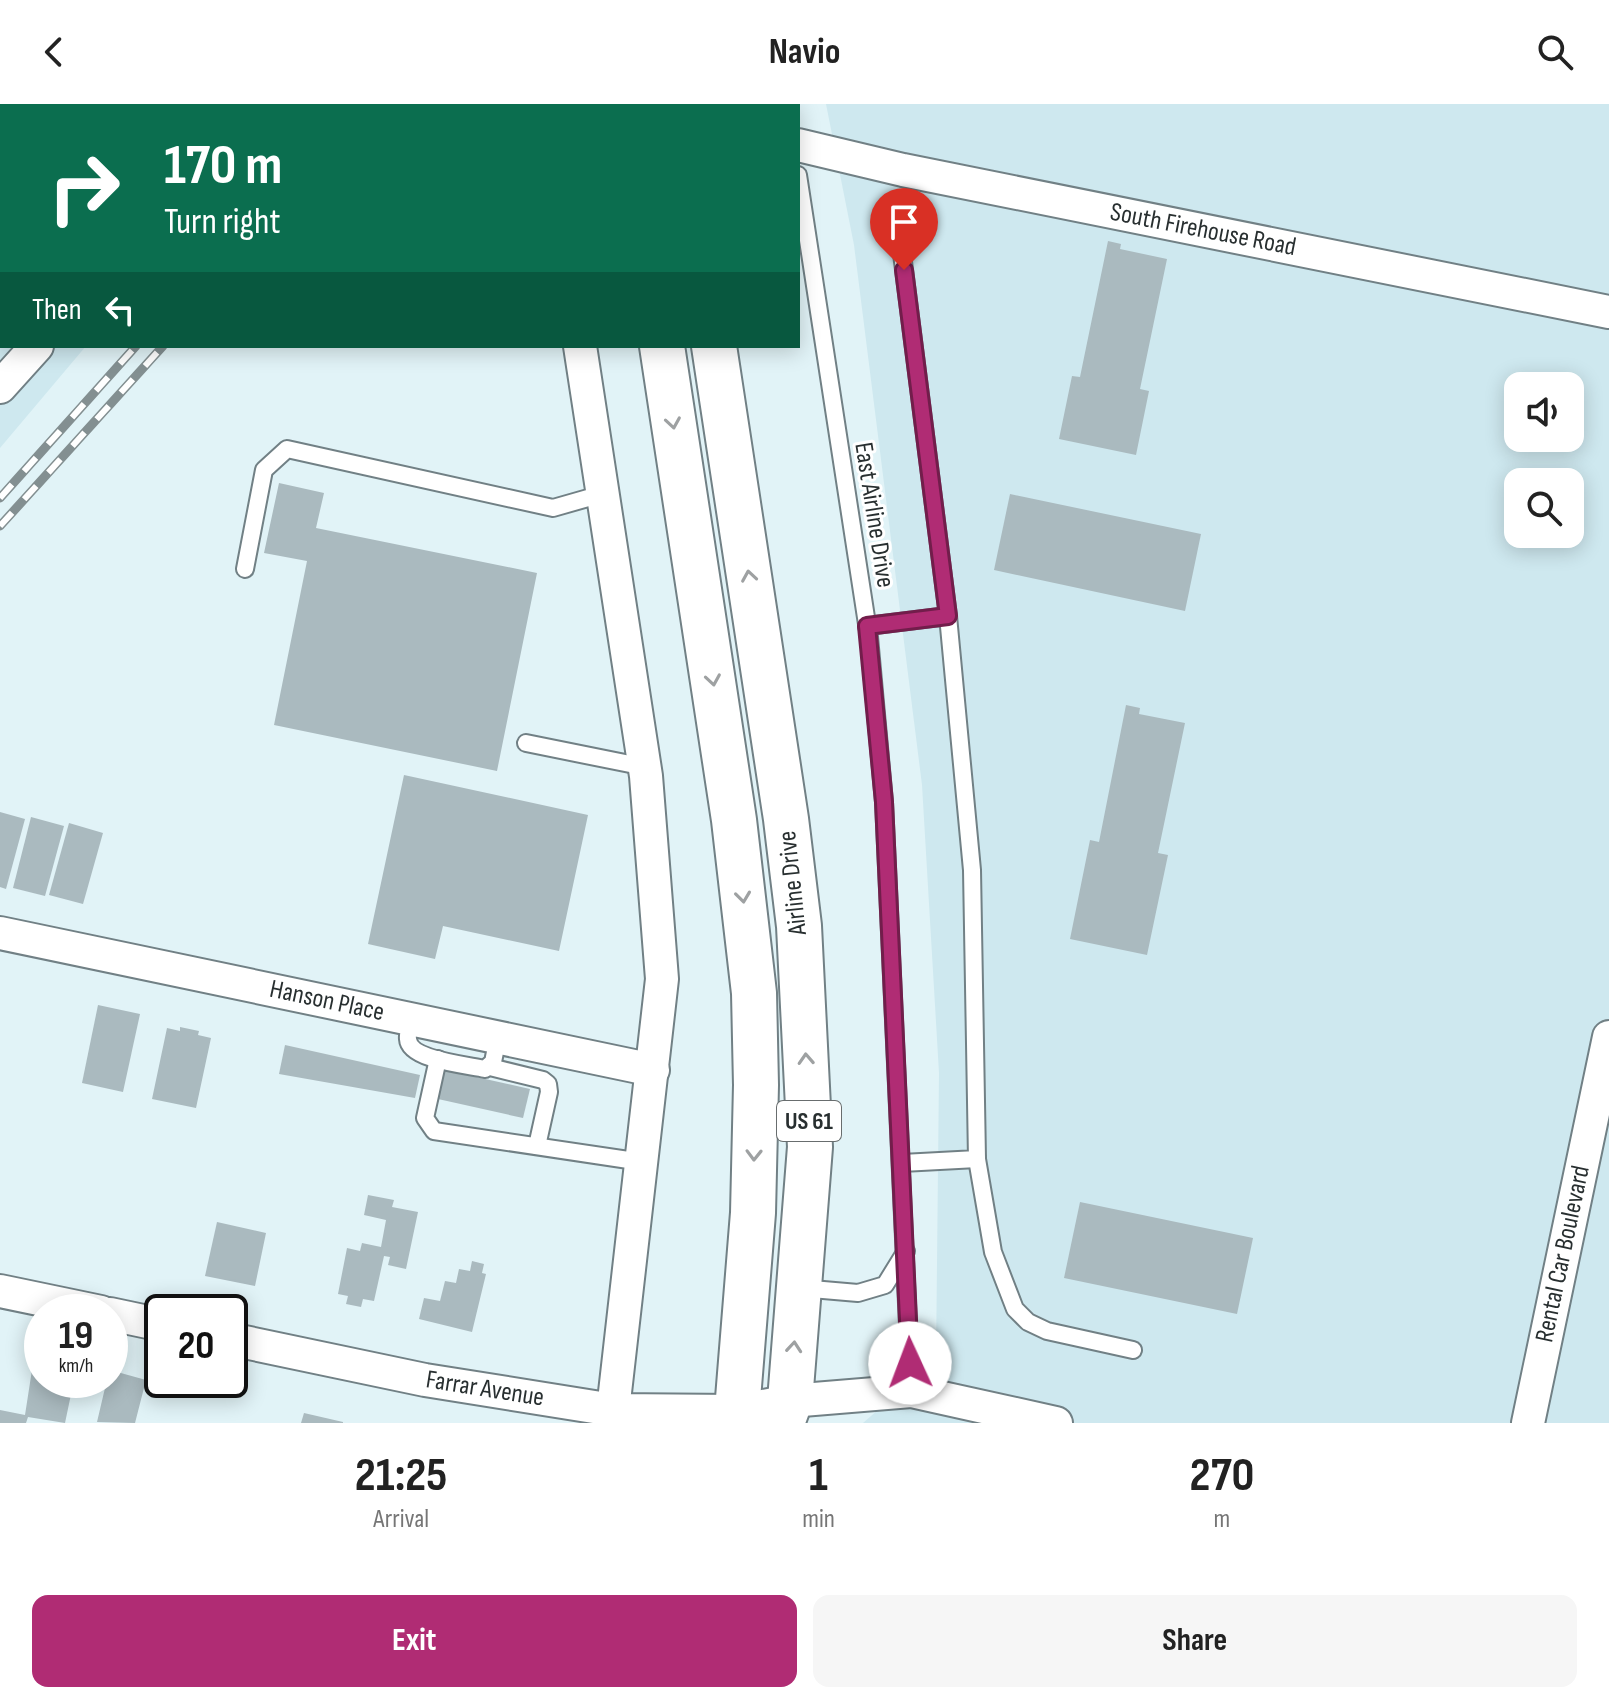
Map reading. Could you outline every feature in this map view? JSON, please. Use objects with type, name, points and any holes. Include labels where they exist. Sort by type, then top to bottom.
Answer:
[{"type":"highway","name":"Airline Drive","points":[[662,348],[734,820],[754,993],[756,1085],[753,1213],[740,1417]]},
{"type":"highway","name":"Airline Drive","points":[[714,348],[786,819],[799,926],[810,1147],[786,1412]]},
{"type":"street","name":"South Firehouse Road","points":[[800,145],[918,173],[1609,312]]},
{"type":"street","points":[[0,387],[35,348]]},
{"type":"street","points":[[580,348],[645,767],[662,979],[613,1410]]},
{"type":"street","name":"Hanson Place","points":[[0,933],[412,1019],[494,1052],[653,1070]]},
{"type":"street","name":"Rental Car Boulevard","points":[[1528,1423],[1609,1037]]},
{"type":"street","points":[[0,1291],[24,1296]]},
{"type":"street","name":"Farrar Avenue","points":[[248,1343],[425,1380],[613,1410],[740,1417],[911,1391],[1056,1423]]},
{"type":"lane","name":"East Airline Drive","points":[[800,188],[867,626],[884,802],[911,1391]]},
{"type":"lane","points":[[900,238],[948,616],[972,870],[977,1159],[993,1252],[1015,1309],[1028,1322],[1047,1331],[1133,1350]]},
{"type":"lane","points":[[245,569],[264,470],[287,449],[553,508],[602,494]]},
{"type":"lane","points":[[867,626],[948,616]]},
{"type":"lane","points":[[526,743],[645,767]]},
{"type":"lane","points":[[412,1019],[408,1040],[419,1055],[485,1069],[494,1052],[548,1084],[537,1146]]},
{"type":"lane","points":[[438,1059],[425,1118],[434,1131],[642,1162]]},
{"type":"lane","points":[[902,1163],[977,1159]]},
{"type":"lane","points":[[799,1288],[858,1293],[885,1285],[906,1251]]},
{"type":"shaded area","points":[[826,104],[1609,104],[1609,1423],[863,1423],[936,1359],[939,1073],[922,785],[854,245]]},
{"type":"shaded area","points":[[0,348],[84,348],[0,448]]},
{"type":"building","points":[[1108,241],[1121,244],[1120,249],[1167,259],[1140,389],[1149,391],[1136,455],[1059,439],[1072,376],[1080,377]]},
{"type":"building","points":[[279,483],[324,493],[316,528],[537,573],[497,771],[274,725],[307,561],[264,553]]},
{"type":"building","points":[[1010,494],[1201,534],[1185,611],[994,570]]},
{"type":"building","points":[[1126,705],[1140,708],[1139,714],[1185,723],[1158,853],[1168,855],[1147,955],[1070,939],[1090,840],[1099,842]]},
{"type":"building","points":[[404,775],[588,815],[559,951],[443,926],[435,959],[368,944]]},
{"type":"building","points":[[0,812],[25,819],[6,889],[0,887]]},
{"type":"building","points":[[31,817],[64,826],[45,896],[13,888]]},
{"type":"building","points":[[69,823],[103,833],[83,904],[49,895]]},
{"type":"building","points":[[98,1005],[140,1014],[123,1092],[82,1083]]},
{"type":"building","points":[[180,1027],[199,1031],[198,1035],[211,1038],[196,1108],[152,1099],[167,1028],[180,1031]]},
{"type":"building","points":[[285,1045],[420,1075],[415,1098],[279,1074]]},
{"type":"building","points":[[445,1070],[530,1089],[523,1118],[438,1099]]},
{"type":"building","points":[[368,1195],[394,1200],[392,1207],[418,1212],[406,1269],[388,1265],[390,1257],[384,1256],[374,1301],[363,1299],[361,1307],[346,1304],[348,1296],[338,1294],[347,1248],[360,1251],[362,1243],[381,1247],[386,1220],[364,1215]]},
{"type":"building","points":[[1080,1202],[1253,1238],[1237,1314],[1064,1278]]},
{"type":"building","points":[[217,1222],[266,1233],[255,1286],[205,1276]]},
{"type":"building","points":[[472,1261],[484,1264],[482,1273],[486,1274],[472,1332],[419,1319],[424,1298],[440,1301],[445,1281],[456,1283],[459,1269],[470,1271]]},
{"type":"building","points":[[128,1375],[144,1379],[135,1423],[97,1422],[103,1398],[128,1398]]},
{"type":"building","points":[[28,1398],[70,1398],[65,1423],[28,1417],[26,1423],[0,1423],[0,1410],[25,1415]]},
{"type":"building","points":[[304,1413],[343,1422],[343,1423],[301,1423]]},
{"type":"railway","points":[[0,498],[134,348]]},
{"type":"railway","points":[[0,526],[161,348]]},
{"type":"route","points":[[904,270],[948,616],[867,626],[884,802],[910,1363]]}]
